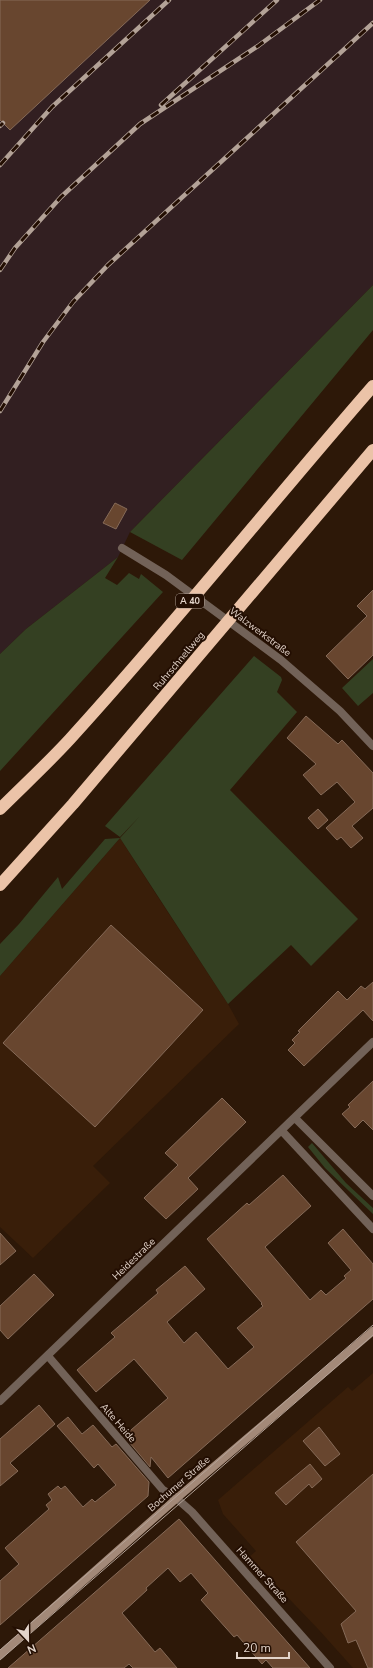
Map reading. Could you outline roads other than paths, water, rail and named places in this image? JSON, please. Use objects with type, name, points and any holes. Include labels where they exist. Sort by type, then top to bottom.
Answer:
[{"type":"highway","name":"A 40","points":[[0,809],[70,739],[373,386]]},
{"type":"highway","name":"Ruhrschnellweg","points":[[0,885],[73,804],[373,450]]},
{"type":"main road","name":"Bochumer Straße","points":[[0,1655],[178,1498],[373,1331]]},
{"type":"street","name":"Walzwerkstraße","points":[[122,548],[166,575],[294,670],[340,711],[373,746]]},
{"type":"street","name":"Heidestraße","points":[[0,1401],[373,1042]]},
{"type":"street","points":[[295,1118],[373,1196]]},
{"type":"street","points":[[282,1131],[373,1229]]},
{"type":"street","name":"Alte Heide","points":[[48,1356],[163,1490],[178,1498]]},
{"type":"street","name":"Hammer Straße","points":[[178,1498],[330,1668]]},
{"type":"tram line","points":[[0,1650],[373,1325]]},
{"type":"tram line","points":[[0,1660],[373,1335]]},
{"type":"railway","points":[[0,165],[52,107],[169,0]]},
{"type":"railway","points":[[161,105],[277,0]]},
{"type":"railway","points":[[0,270],[15,248],[61,197],[140,124],[258,46],[320,0]]},
{"type":"railway","points":[[0,411],[43,342],[73,302],[108,265],[373,23]]},
{"type":"railway","points":[[0,126],[3,123]]}]
